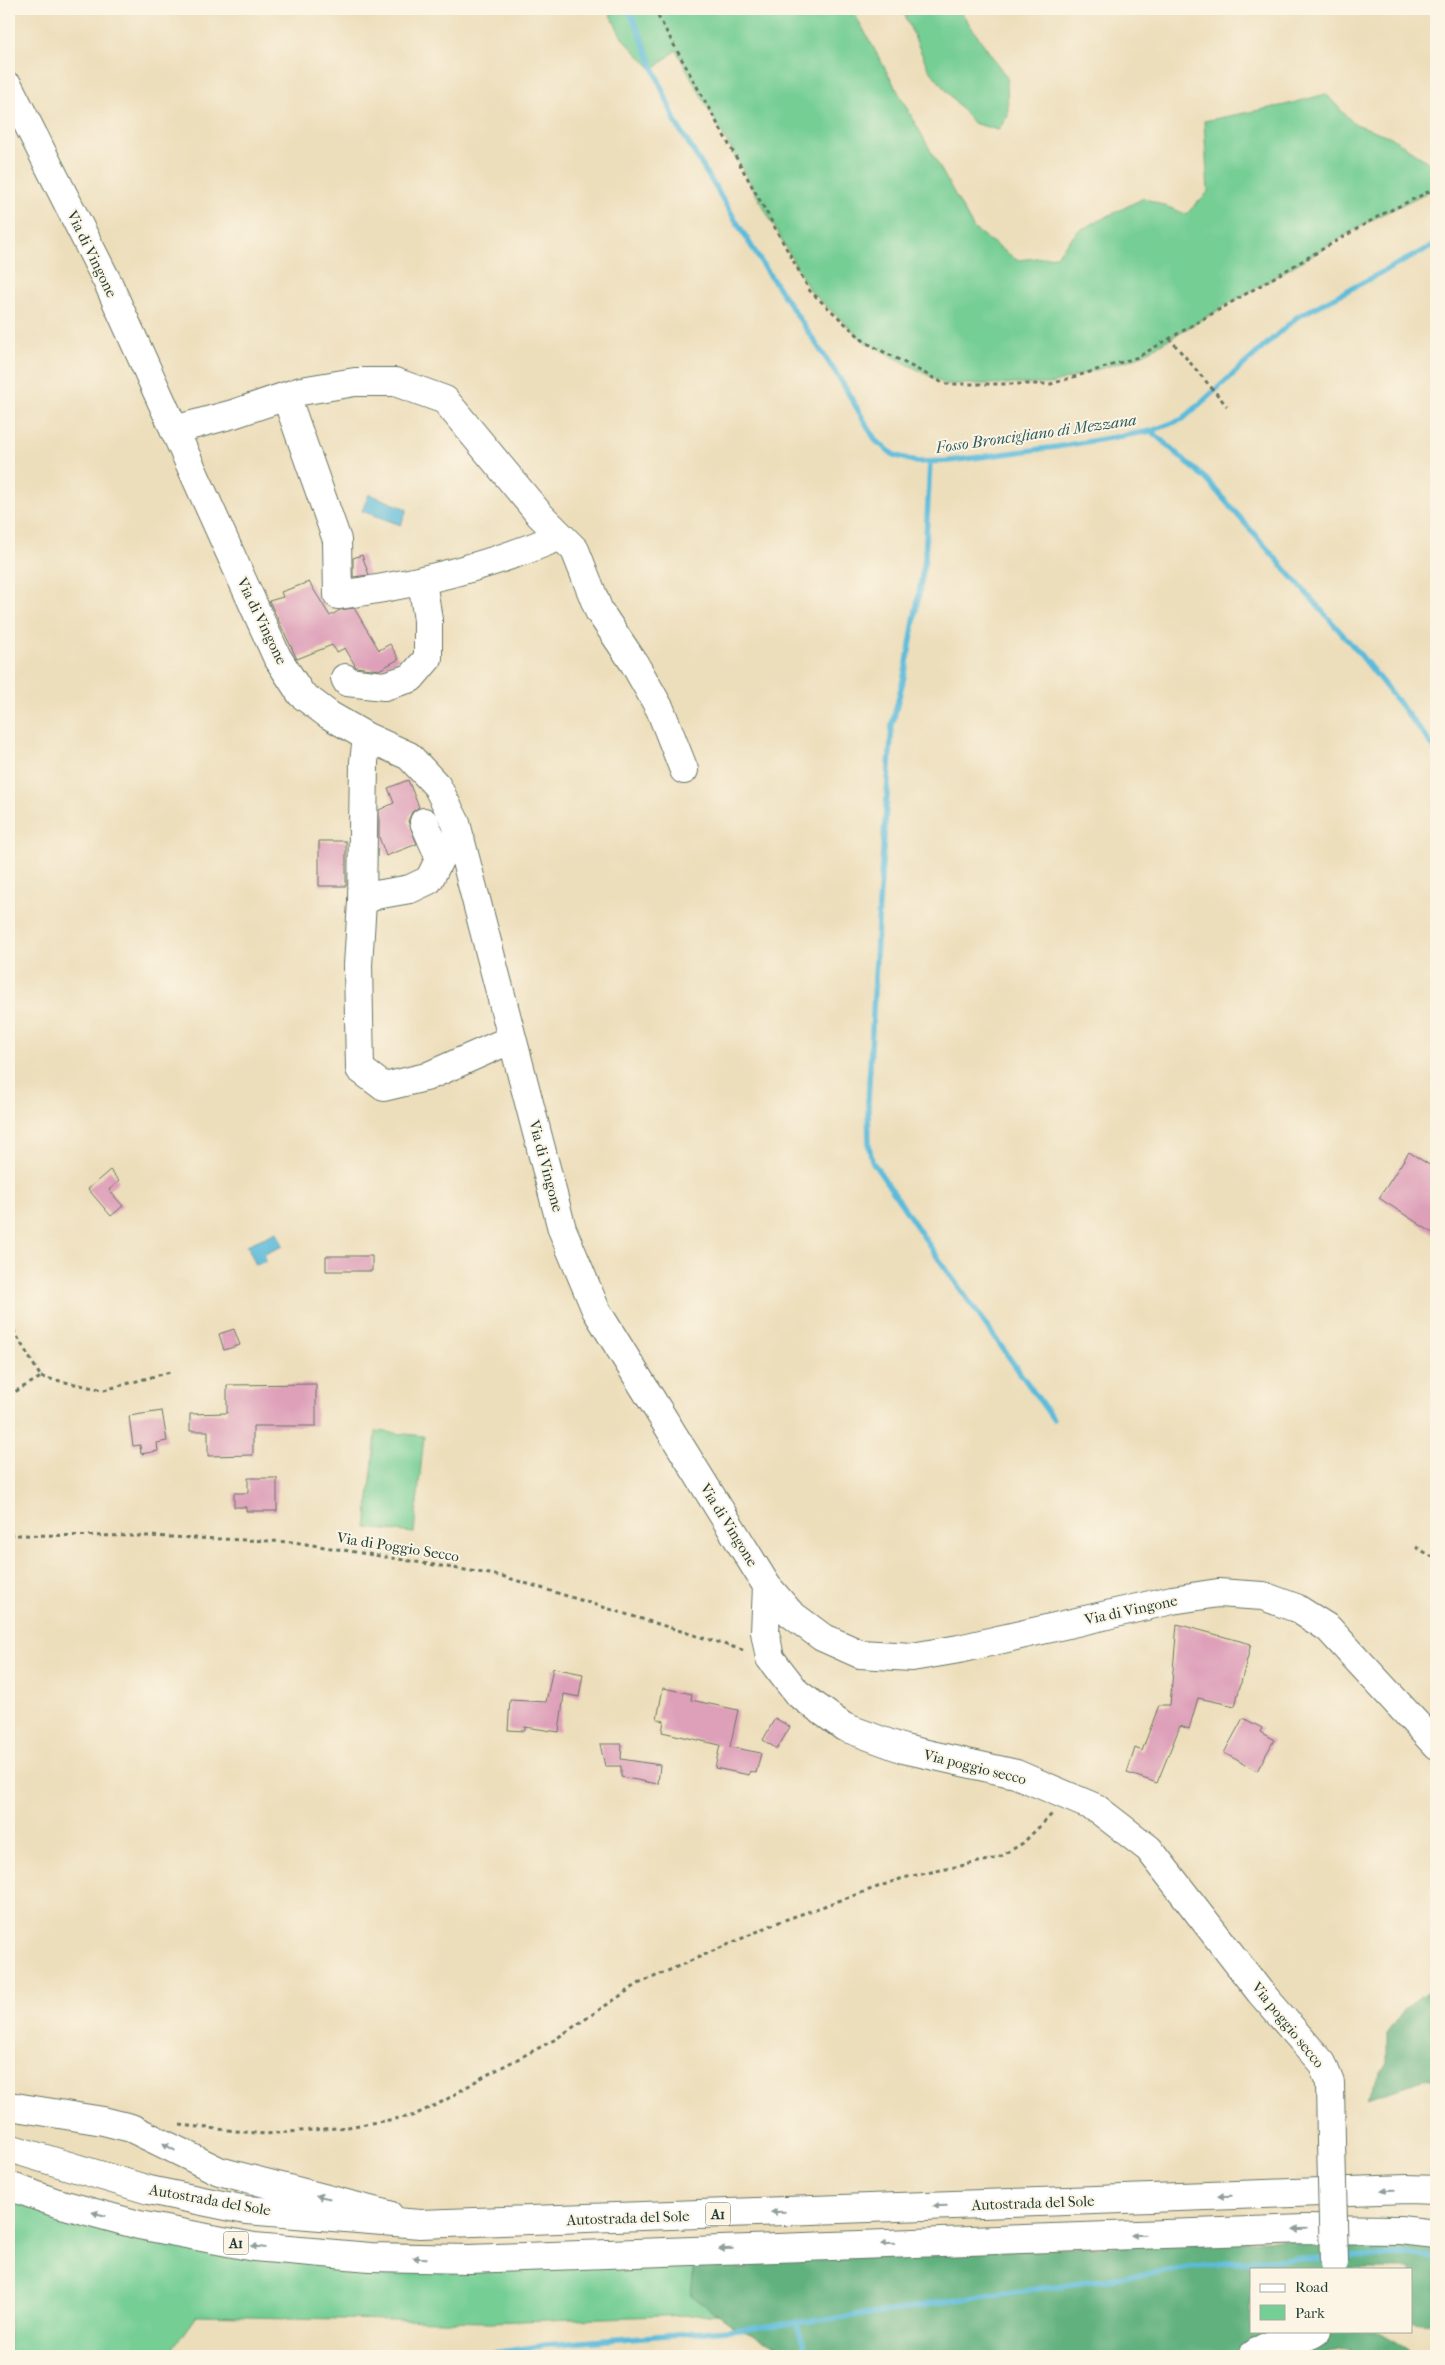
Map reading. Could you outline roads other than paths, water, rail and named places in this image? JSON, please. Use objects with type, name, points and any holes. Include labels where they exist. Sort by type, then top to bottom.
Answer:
[{"type":"main road","name":"Via di Vingone","points":[[9,88],[108,283],[277,657],[302,694],[329,715],[367,737],[410,756],[437,786],[456,823],[562,1229],[596,1310],[767,1586],[791,1614],[822,1637],[860,1654],[912,1658],[1172,1600],[1218,1593],[1263,1596],[1296,1608],[1328,1628],[1436,1745]]},
{"type":"main road","points":[[174,430],[233,414],[301,390],[356,382],[395,382],[445,400],[575,550],[599,611],[634,663],[660,710],[684,770]]},
{"type":"main road","points":[[286,396],[337,540],[338,595],[422,581],[535,547],[561,536]]},
{"type":"main road","points":[[345,678],[347,682],[384,686],[411,678],[428,658],[428,620],[422,581]]},
{"type":"main road","points":[[367,737],[364,762],[362,902],[358,965],[360,1069],[384,1086],[426,1077],[512,1039]]},
{"type":"main road","points":[[362,902],[376,895],[410,889],[429,880],[440,858],[424,822]]},
{"type":"main road","name":"Via poggio secco","points":[[767,1586],[765,1632],[770,1658],[797,1693],[844,1727],[904,1749],[1016,1774],[1096,1808],[1149,1849],[1260,1992],[1322,2063],[1330,2083],[1334,2266]]},
{"type":"main road","points":[[15,2123],[103,2121],[131,2128],[218,2171],[285,2189],[339,2200],[420,2224]]},
{"type":"main road","name":"Autostrada del Sole","points":[[15,2123],[149,2190],[246,2210],[420,2224],[1407,2189],[1436,2190]]},
{"type":"main road","name":"A1","points":[[9,2186],[54,2202],[139,2225],[254,2247],[370,2257],[479,2258],[1304,2229],[1400,2230],[1436,2234]]},
{"type":"main road","points":[[1252,2356],[1258,2351],[1278,2342],[1311,2336],[1316,2332]]},
{"type":"water","points":[[369,494],[407,509],[401,525],[362,511]]},
{"type":"water","points":[[277,1232],[283,1246],[264,1254],[266,1261],[256,1265],[247,1245]]},
{"type":"waterway","name":"Fosso Broncigliano di Mezzana","points":[[627,9],[634,20],[676,123],[763,265],[840,379],[876,441],[894,455],[917,462],[949,461],[1056,447],[1151,431],[1183,419],[1297,317],[1436,244]]},
{"type":"waterway","points":[[1151,431],[1206,479],[1359,653],[1436,750]]},
{"type":"waterway","points":[[930,462],[925,558],[906,668],[892,725],[868,1102],[869,1146],[872,1161],[938,1258],[1053,1419]]},
{"type":"waterway","points":[[1340,2256],[1406,2255],[1436,2259]]},
{"type":"waterway","points":[[474,2356],[546,2345],[752,2328],[879,2313],[949,2301],[1233,2262],[1325,2257]]},
{"type":"waterway","points":[[796,2323],[808,2356]]}]
